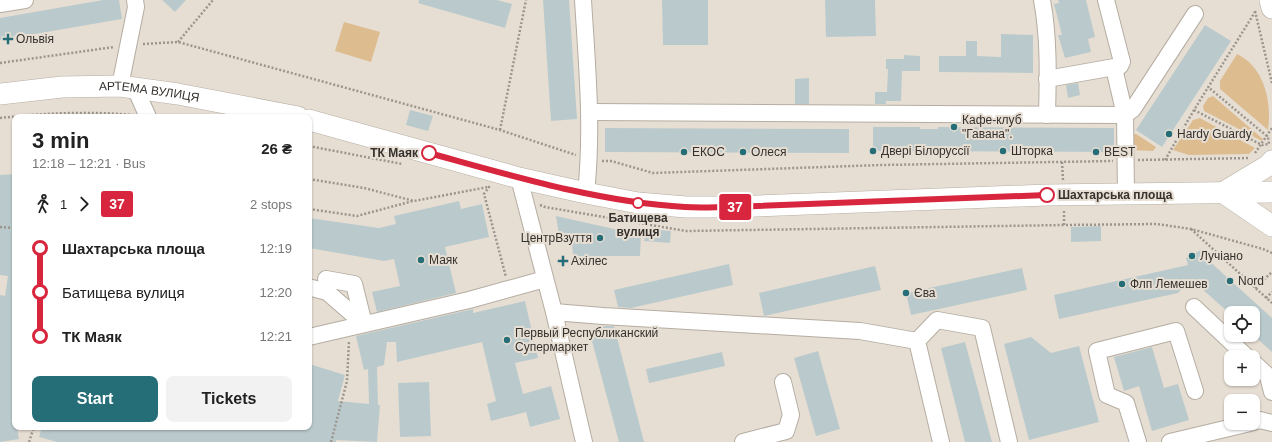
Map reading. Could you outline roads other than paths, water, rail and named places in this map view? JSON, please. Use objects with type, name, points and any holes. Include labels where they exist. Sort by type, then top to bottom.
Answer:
[{"type":"main road","points":[[1270,0],[1272,8]]},
{"type":"main road","name":"АРТЕМА ВУЛИЦЯ","points":[[0,94],[62,87],[128,87],[178,94],[278,114]]},
{"type":"main road","points":[[312,121],[519,178],[638,203],[686,207],[731,207],[1063,194],[1272,192]]},
{"type":"main road","points":[[1224,193],[1269,165],[1267,153]]},
{"type":"main road","points":[[1224,193],[1272,226]]},
{"type":"street","points":[[0,4],[25,0]]},
{"type":"street","points":[[135,0],[136,7],[128,87],[146,114]]},
{"type":"street","points":[[583,0],[590,112],[590,160],[586,193]]},
{"type":"street","points":[[1042,0],[1045,17],[1048,79],[1047,115]]},
{"type":"street","points":[[1048,79],[1120,66],[1122,62],[1106,0]]},
{"type":"street","points":[[590,112],[1125,115],[1133,109],[1195,14]]},
{"type":"street","points":[[1114,68],[1125,115],[1126,193]]},
{"type":"street","points":[[519,178],[554,312],[584,442]]},
{"type":"street","points":[[312,336],[469,300],[545,279]]},
{"type":"street","points":[[326,280],[354,284],[357,326]]},
{"type":"street","points":[[312,288],[327,292],[357,326]]},
{"type":"street","points":[[1194,307],[1240,350]]},
{"type":"street","points":[[554,312],[860,331],[917,341]]},
{"type":"street","points":[[917,341],[937,320],[982,328],[1010,442]]},
{"type":"street","points":[[1138,442],[1126,403],[1107,395],[1097,351],[1176,331],[1195,391]]},
{"type":"street","points":[[917,341],[941,442]]},
{"type":"street","points":[[1260,369],[1268,376],[1272,392]]},
{"type":"street","points":[[743,442],[786,431],[791,415],[783,382]]},
{"type":"street","points":[[1260,420],[1272,423]]},
{"type":"street","points":[[1170,442],[1224,429]]},
{"type":"place","name":"Ольвія","points":[[8,39]]},
{"type":"place","name":"Кафе-клуб \"Гавана\".","points":[[954,127]]},
{"type":"place","name":"Hardy Guardy","points":[[1169,134]]},
{"type":"place","name":"Двері Білоруссії","points":[[873,151]]},
{"type":"place","name":"Шторка","points":[[1003,151]]},
{"type":"place","name":"ЕКОС","points":[[684,152]]},
{"type":"place","name":"Олеся","points":[[743,152]]},
{"type":"place","name":"BEST","points":[[1096,152]]},
{"type":"place","name":"ТК Маяк","points":[[429,153]]},
{"type":"place","name":"Шахтарська площа","points":[[1047,195]]},
{"type":"place","name":"Батищева вулиця","points":[[638,203]]},
{"type":"place","name":"ЦентрВзуття","points":[[600,238]]},
{"type":"place","name":"Лучіано","points":[[1192,256]]},
{"type":"place","name":"Маяк","points":[[421,260]]},
{"type":"place","name":"Ахілес","points":[[563,261]]},
{"type":"place","name":"Nord","points":[[1230,281]]},
{"type":"place","name":"Флп Лемешев","points":[[1122,284]]},
{"type":"place","name":"Єва","points":[[906,293]]},
{"type":"place","name":"Первый Республиканский Супермаркет","points":[[507,340]]}]
